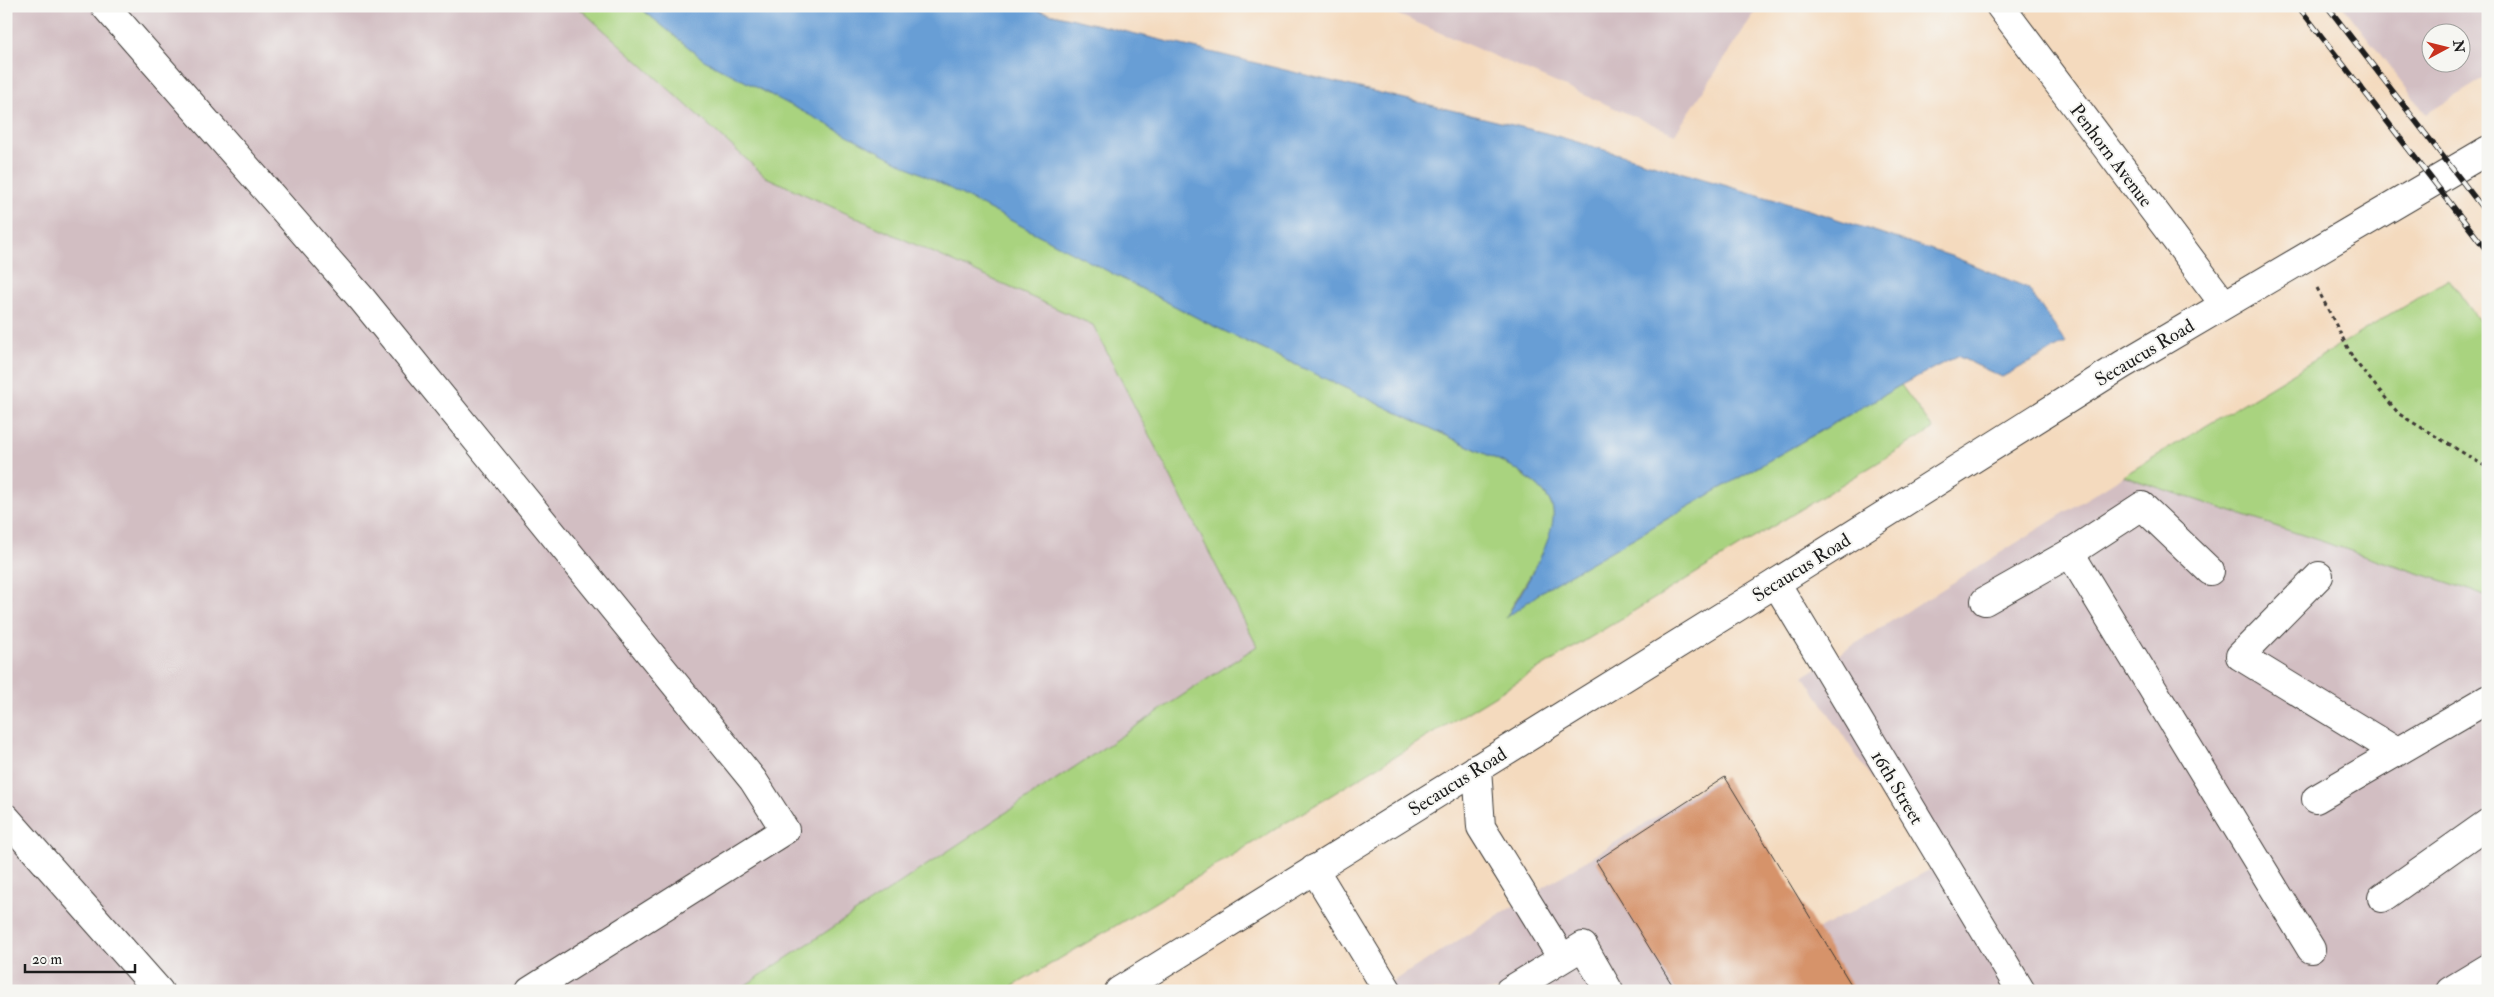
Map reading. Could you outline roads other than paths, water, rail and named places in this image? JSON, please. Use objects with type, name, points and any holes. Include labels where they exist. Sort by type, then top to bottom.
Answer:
[{"type":"main road","points":[[105,6],[362,299],[753,780],[786,830],[530,991]]},
{"type":"main road","name":"Penhorn Avenue","points":[[2000,6],[2224,304]]},
{"type":"main road","name":"Secaucus Road","points":[[1119,991],[1776,583],[2113,370],[2488,150]]},
{"type":"main road","points":[[1985,600],[2070,553],[2142,506],[2210,571]]},
{"type":"main road","points":[[2070,553],[2311,949]]},
{"type":"main road","points":[[2319,576],[2240,656],[2397,752]]},
{"type":"main road","name":"16th Street","points":[[1776,583],[2021,991]]},
{"type":"main road","points":[[2316,799],[2488,699]]},
{"type":"main road","points":[[1477,768],[1481,826],[1562,958]]},
{"type":"main road","points":[[6,818],[159,991]]},
{"type":"main road","points":[[2382,898],[2488,823]]},
{"type":"main road","points":[[1314,870],[1388,991]]},
{"type":"main road","points":[[1509,991],[1583,946],[1609,991]]},
{"type":"main road","points":[[2450,991],[2488,968]]},
{"type":"water","points":[[638,6],[1020,6],[1550,134],[1806,209],[1954,257],[2028,288],[2066,343],[2002,377],[1957,356],[1901,385],[1548,587],[1506,618],[1538,563],[1551,531],[1553,517],[1552,506],[1545,494],[1517,470],[1207,323],[704,60]]},
{"type":"railway","points":[[2298,6],[2488,252]]},
{"type":"railway","points":[[2327,6],[2488,215]]}]
